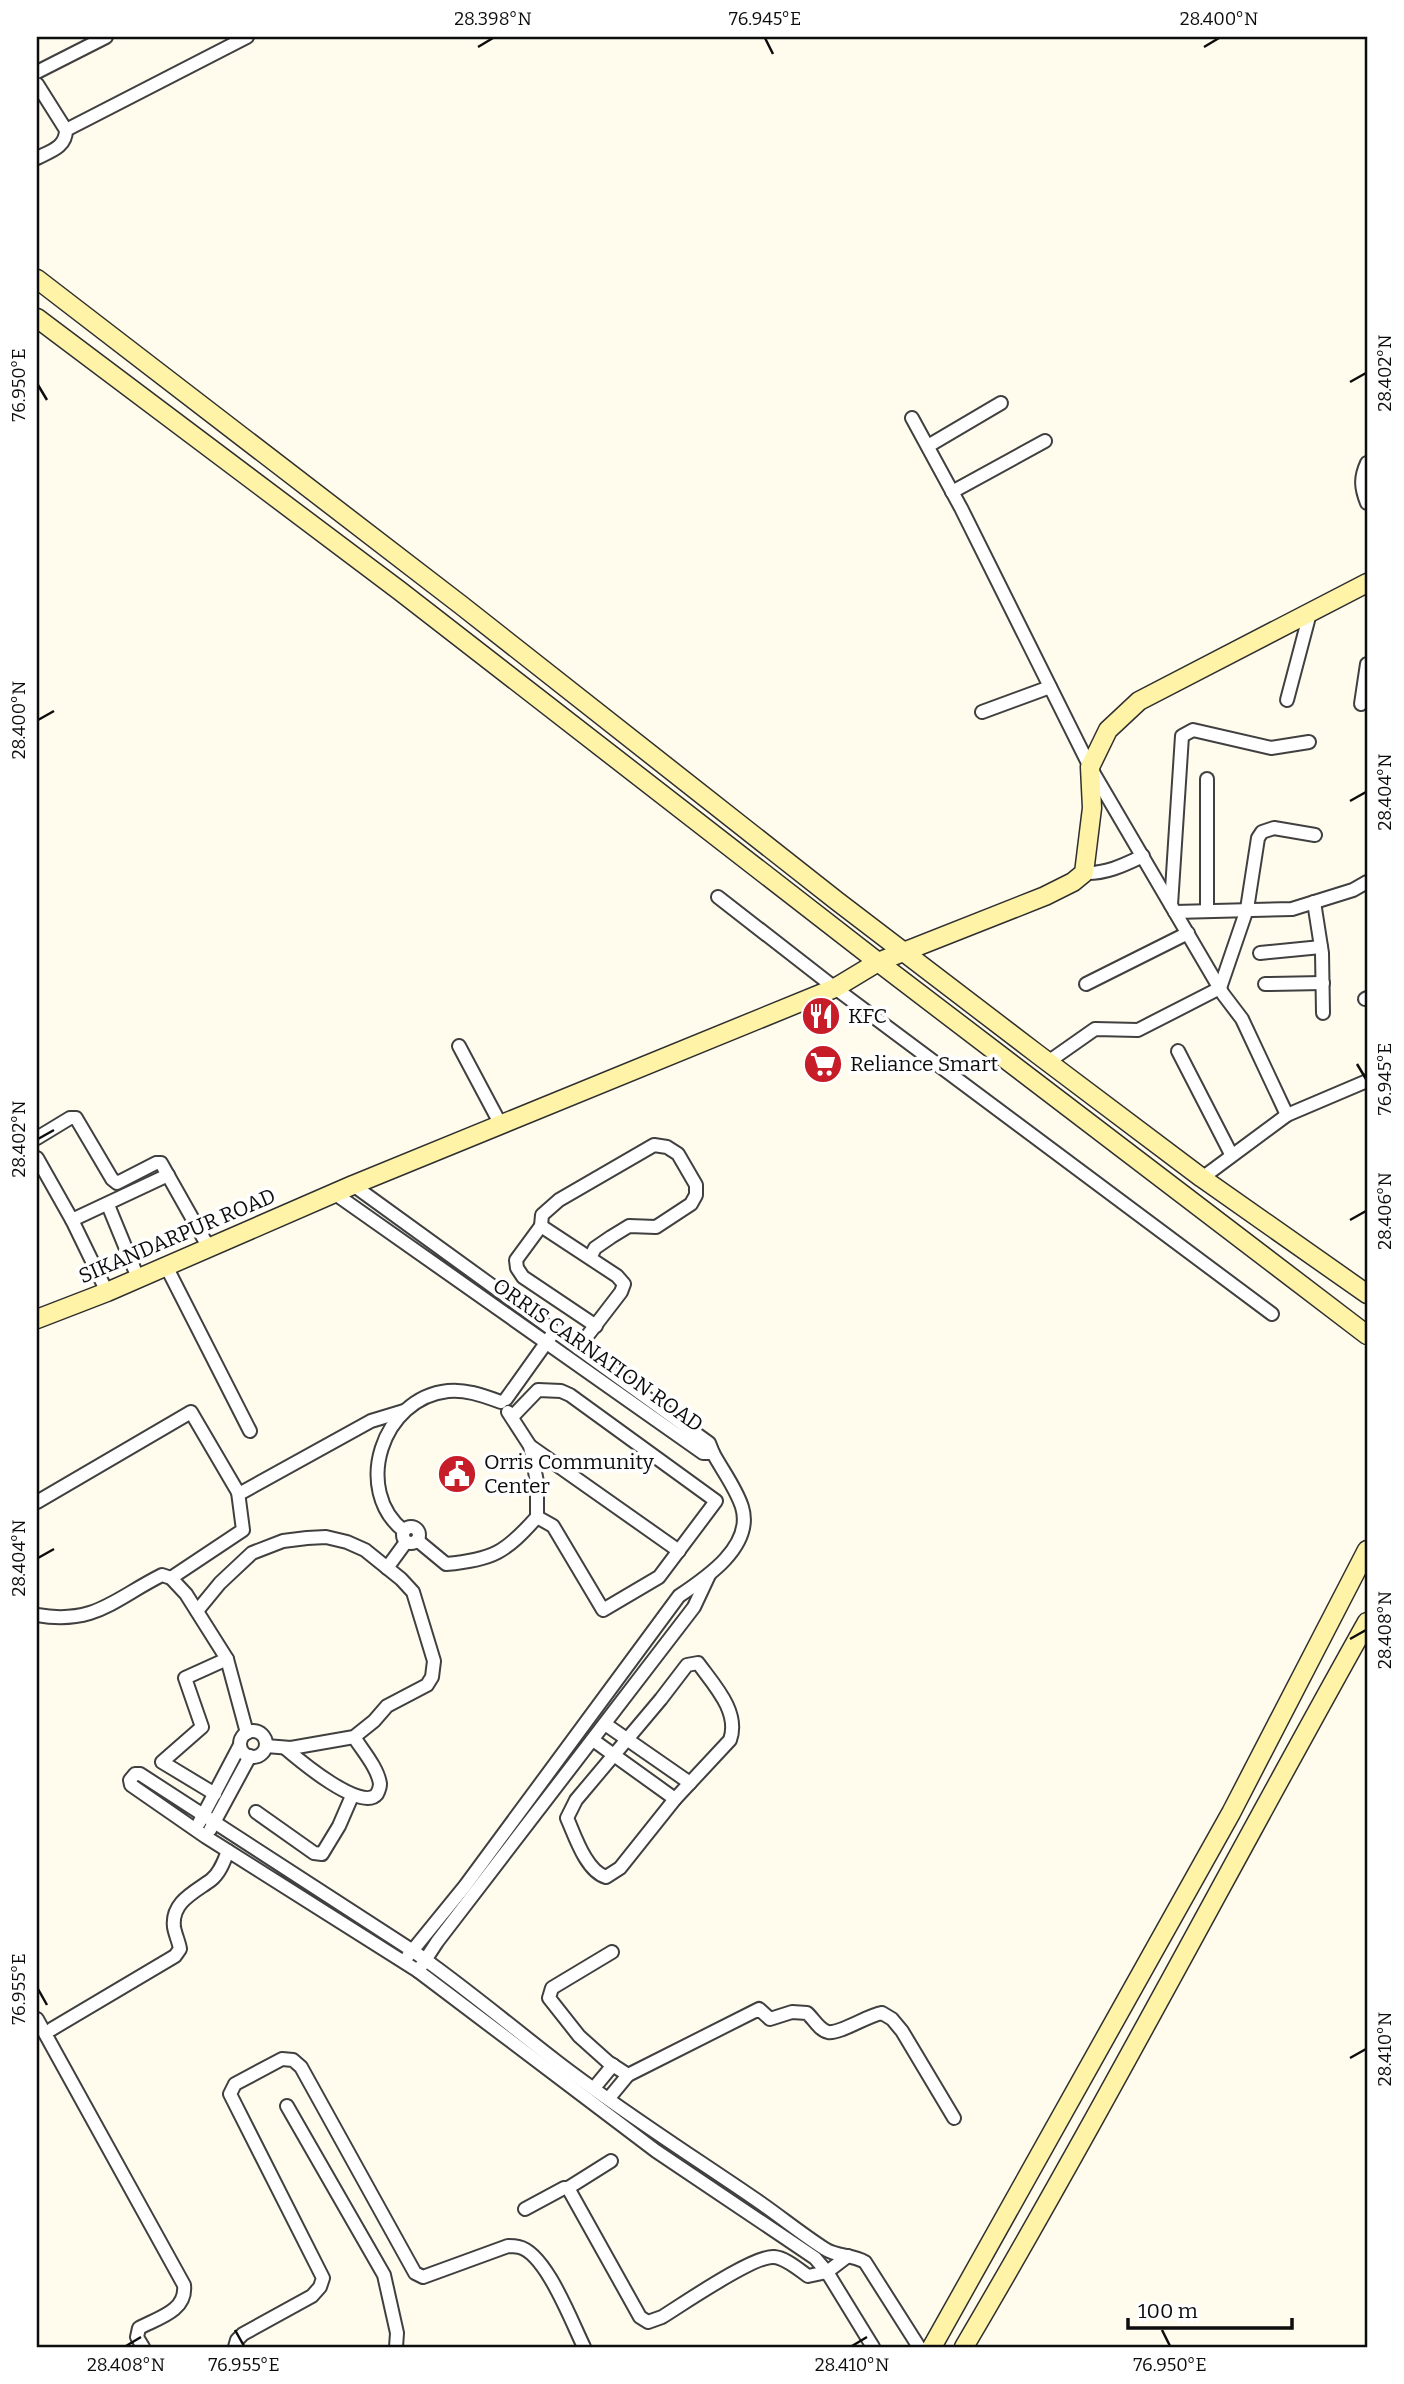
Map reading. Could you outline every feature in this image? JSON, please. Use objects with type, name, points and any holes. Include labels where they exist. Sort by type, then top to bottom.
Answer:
[{"type":"street","points":[[37,72],[106,37]]},
{"type":"street","points":[[66,130],[247,37]]},
{"type":"street","points":[[37,84],[66,130],[66,139],[59,147],[37,158]]},
{"type":"street","points":[[37,279],[461,605],[837,901],[1202,1178],[1367,1294]]},
{"type":"street","points":[[37,318],[196,435],[878,962],[1367,1335]]},
{"type":"street","points":[[928,446],[1001,403]]},
{"type":"street","points":[[912,418],[1090,766],[1220,988],[1242,1019],[1287,1115]]},
{"type":"street","points":[[952,492],[1045,440]]},
{"type":"street","points":[[1367,463],[1361,475],[1361,489],[1367,503]]},
{"type":"street","points":[[1143,856],[1114,869],[1096,874],[1084,873],[1091,808],[1090,766],[1108,730],[1139,701],[1367,583]]},
{"type":"street","points":[[1287,700],[1310,613]]},
{"type":"street","points":[[1361,704],[1367,664]]},
{"type":"street","points":[[982,712],[1050,687]]},
{"type":"street","points":[[1173,909],[1182,736],[1193,730],[1271,748],[1309,742]]},
{"type":"street","points":[[1207,779],[1207,910]]},
{"type":"street","points":[[1048,1062],[1095,1029],[1138,1030],[1220,988],[1247,909],[1258,838],[1262,832],[1274,828],[1315,835]]},
{"type":"street","name":"SIKANDARPUR ROAD","points":[[37,1319],[107,1292],[353,1185],[835,988],[878,962],[1045,896],[1073,882],[1084,873]]},
{"type":"street","points":[[1173,909],[1292,909],[1353,890],[1367,882]]},
{"type":"street","points":[[718,897],[835,988],[1272,1314]]},
{"type":"street","points":[[1314,902],[1321,947],[1322,1013]]},
{"type":"street","points":[[1086,984],[1188,933]]},
{"type":"street","points":[[1260,953],[1321,947]]},
{"type":"street","points":[[1265,984],[1323,983]]},
{"type":"street","points":[[459,1046],[501,1125]]},
{"type":"street","points":[[1178,1051],[1231,1154]]},
{"type":"street","points":[[1202,1178],[1287,1115],[1367,1081]]},
{"type":"street","points":[[37,1138],[74,1117],[114,1182],[120,1182],[156,1163],[163,1165],[209,1248]]},
{"type":"street","points":[[590,1258],[595,1248],[629,1226],[656,1227],[691,1204],[696,1195],[696,1185],[678,1154],[667,1147],[654,1144],[559,1200],[542,1215],[541,1226],[516,1260],[517,1268],[523,1277],[596,1326]]},
{"type":"street","points":[[37,1157],[107,1292]]},
{"type":"street","points":[[72,1220],[169,1175]]},
{"type":"street","name":"ORRIS CARNATION ROAD","points":[[334,1193],[703,1453],[713,1453],[709,1443],[353,1185]]},
{"type":"street","points":[[108,1205],[138,1278]]},
{"type":"street","points":[[541,1226],[617,1276],[624,1284],[621,1292],[578,1348]]},
{"type":"street","points":[[166,1266],[250,1431]]},
{"type":"street","points":[[508,1406],[558,1334]]},
{"type":"street","points":[[508,1406],[538,1390],[561,1391],[570,1395],[716,1501],[659,1577],[603,1610],[553,1526],[537,1517]]},
{"type":"street","points":[[448,1391],[475,1393],[508,1406],[530,1446],[537,1482],[537,1517],[518,1539],[496,1555],[471,1562],[446,1564],[409,1538],[395,1524],[381,1504],[378,1469],[385,1436],[404,1411],[419,1400],[448,1391]]},
{"type":"street","points":[[237,1492],[239,1494],[371,1420],[404,1411]]},
{"type":"street","points":[[37,1502],[191,1412],[237,1492],[243,1530],[171,1577]]},
{"type":"street","points":[[530,1446],[679,1551]]},
{"type":"street","points":[[403,1961],[465,1886],[679,1596],[709,1575],[732,1550],[744,1526],[742,1505],[713,1453]]},
{"type":"street","points":[[197,1611],[220,1583],[252,1553],[283,1541],[326,1537],[365,1549],[413,1592],[434,1661],[432,1677],[427,1685],[387,1706],[354,1737],[330,1743],[285,1748],[266,1746]]},
{"type":"street","points":[[387,1568],[409,1538]]},
{"type":"street","points":[[932,2347],[1231,1813],[1367,1550]]},
{"type":"street","points":[[37,1615],[85,1616],[162,1575],[171,1577],[186,1594],[227,1658],[247,1732]]},
{"type":"street","points":[[418,1971],[437,1942],[694,1607],[709,1575]]},
{"type":"street","points":[[964,2347],[1051,2195],[1367,1622]]},
{"type":"street","points":[[215,1794],[162,1762],[202,1727],[185,1678],[227,1658]]},
{"type":"street","points":[[698,1663],[732,1716],[733,1731],[730,1740],[675,1799],[620,1868],[606,1877],[600,1875],[586,1857],[567,1818],[576,1800],[613,1754],[687,1665],[698,1663]]},
{"type":"street","points":[[605,1724],[690,1783]]},
{"type":"street","points":[[206,1837],[215,1794],[247,1732]]},
{"type":"street","points":[[240,1745],[245,1754],[250,1756],[263,1752],[266,1740],[258,1732],[247,1732]]},
{"type":"street","points":[[285,1748],[305,1766],[352,1796],[372,1799],[379,1793],[380,1785],[354,1737]]},
{"type":"street","points":[[593,1740],[675,1799]]},
{"type":"street","points":[[195,1829],[209,1820],[250,1756]]},
{"type":"street","points":[[873,2347],[827,2272],[815,2258],[656,2151],[573,2081],[450,1976],[140,1774],[135,1774],[130,1780],[132,1788],[403,1961],[573,2081],[594,2088],[824,2249],[833,2254],[859,2258],[870,2268],[919,2347]]},
{"type":"street","points":[[256,1812],[314,1853],[322,1854],[339,1826],[352,1796]]},
{"type":"street","points":[[52,2029],[175,1956],[180,1949],[174,1926],[175,1915],[181,1903],[196,1888],[211,1880],[220,1870],[228,1851]]},
{"type":"street","points":[[612,1952],[552,1988],[549,1998],[579,2036],[628,2075]]},
{"type":"street","points":[[609,2098],[628,2075],[759,2009],[770,2019],[792,2012],[807,2013],[820,2028],[828,2032],[882,2013],[892,2019],[902,2031],[954,2118]]},
{"type":"street","points":[[37,2019],[184,2285],[185,2293],[178,2308],[139,2328],[137,2337],[143,2347]]},
{"type":"street","points":[[235,2347],[243,2334],[312,2296],[320,2287],[323,2278],[230,2094],[234,2084],[282,2059],[293,2060],[301,2067],[415,2273],[423,2277],[508,2246],[520,2246],[531,2253],[546,2270],[584,2347]]},
{"type":"street","points":[[594,2088],[613,2065]]},
{"type":"street","points":[[287,2106],[384,2275],[397,2333],[396,2347]]},
{"type":"street","points":[[526,2209],[568,2188],[611,2161]]},
{"type":"street","points":[[1024,2182],[1051,2195]]},
{"type":"street","points":[[568,2188],[640,2317],[648,2322],[662,2317],[745,2266],[763,2259],[773,2257],[784,2260],[808,2276],[827,2272],[848,2256]]},
{"type":"place","name":"KFC","points":[[821,1016]]},
{"type":"place","name":"Reliance Smart","points":[[823,1064]]},
{"type":"place","name":"Orris Community Center","points":[[457,1474]]}]
